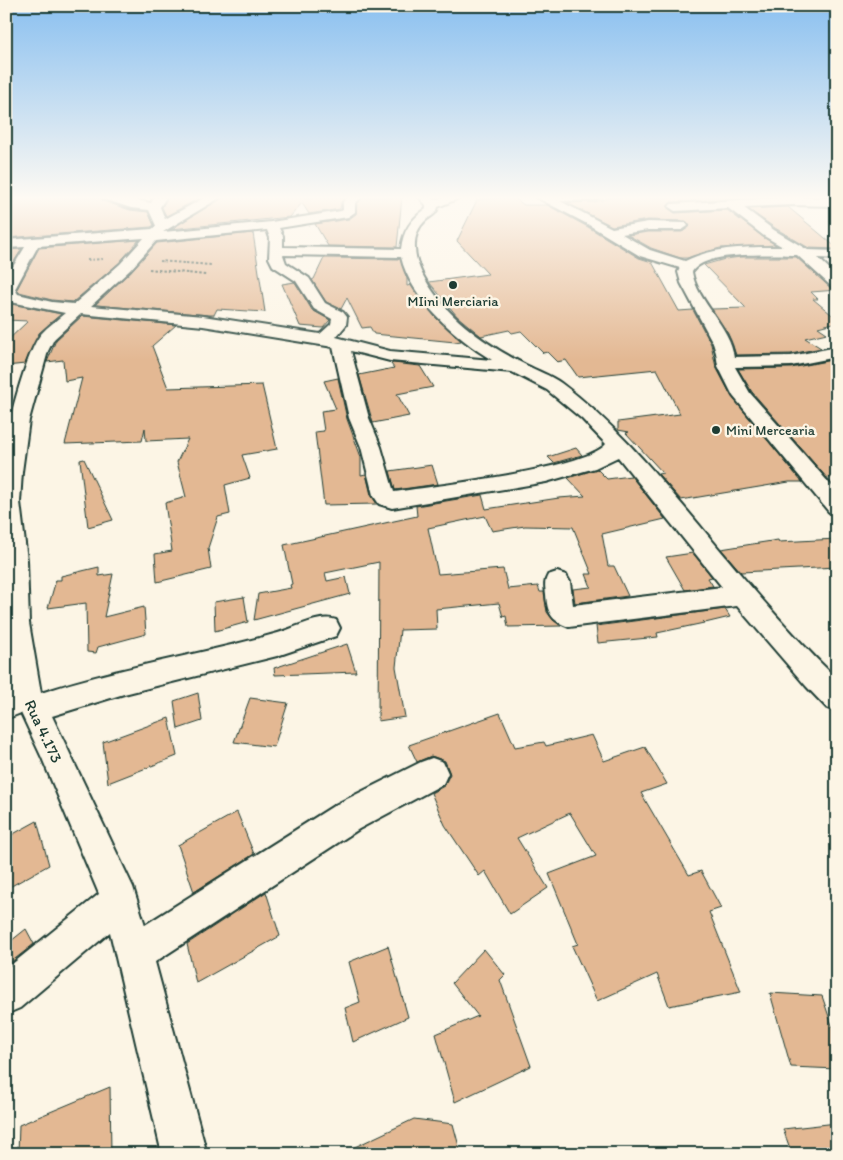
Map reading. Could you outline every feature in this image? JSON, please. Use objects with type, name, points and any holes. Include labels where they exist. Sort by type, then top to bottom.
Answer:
[{"type":"street","points":[[30,251],[28,259],[8,289],[9,296],[42,305],[77,310],[203,321],[332,342],[408,358],[518,368]]},
{"type":"street","name":"Rua 4.173","points":[[135,251],[125,267],[47,337],[40,351],[19,420],[11,472],[9,502],[15,560],[11,625],[22,704],[120,900],[185,1154]]},
{"type":"street","points":[[276,251],[277,262],[283,268],[300,277],[316,303],[338,315],[340,319],[332,342],[371,447],[384,495],[387,499],[392,500],[546,475],[588,463],[610,453],[617,444]]},
{"type":"street","points":[[285,251],[407,253],[408,260],[425,289],[448,322],[470,340],[557,388],[617,444],[795,657],[837,699]]},
{"type":"street","points":[[642,251],[645,253],[658,251]]},
{"type":"street","points":[[688,251],[685,273],[687,280],[725,351],[725,362],[742,396],[828,485],[837,507]]},
{"type":"street","points":[[709,251],[723,254],[802,253],[837,255]]},
{"type":"street","points":[[799,251],[837,284]]},
{"type":"street","points":[[725,362],[791,361],[837,352]]},
{"type":"street","points":[[557,582],[560,609],[569,616],[743,596]]},
{"type":"street","points":[[22,704],[62,698],[116,683],[277,645],[327,628]]},
{"type":"street","points":[[134,954],[346,817],[432,772]]},
{"type":"street","points":[[6,994],[120,900]]},
{"type":"path","points":[[125,267],[206,274]]},
{"type":"building","points":[[6,251],[21,251],[6,274]]},
{"type":"building","points":[[37,251],[129,251],[119,263],[73,302],[52,300],[19,292],[17,289]]},
{"type":"building","points":[[149,251],[256,251],[265,312],[217,309],[214,315],[209,315],[95,305]]},
{"type":"building","points":[[467,251],[628,251],[639,258],[652,262],[679,311],[693,310],[711,344],[716,367],[732,397],[802,482],[789,482],[681,500],[658,474],[663,473],[626,433],[629,432],[618,430],[618,422],[680,414],[657,369],[578,377],[566,360],[557,362],[547,352],[543,353],[521,331],[512,333],[509,330],[481,336],[457,316],[429,282],[488,274]]},
{"type":"building","points":[[660,251],[710,251],[687,258],[680,258]]},
{"type":"building","points":[[741,257],[796,257],[831,288],[837,290],[811,292],[818,299],[813,299],[837,319],[837,322],[818,327],[827,333],[805,338],[821,348],[791,354],[736,355],[728,334],[712,309],[746,308],[704,265]]},
{"type":"building","points":[[324,258],[400,259],[407,278],[407,286],[411,285],[435,317],[461,341],[374,334],[370,327],[362,328],[347,298],[341,309],[326,302],[312,280]]},
{"type":"building","points":[[295,282],[312,310],[330,320],[323,328],[300,326],[282,284]]},
{"type":"building","points":[[6,303],[61,314],[39,333],[25,364],[6,366],[6,342],[28,321],[6,320]]},
{"type":"building","points":[[82,316],[176,325],[152,346],[168,388],[262,385],[277,449],[242,455],[250,478],[225,485],[230,514],[218,517],[208,548],[211,569],[157,582],[155,554],[172,551],[165,503],[186,497],[177,462],[188,439],[146,441],[145,428],[142,441],[65,444],[82,378],[65,381],[63,360],[47,362],[56,340]]},
{"type":"building","points":[[837,359],[837,477],[827,478],[752,392],[738,369],[791,368]]},
{"type":"building","points":[[391,364],[420,366],[433,387],[397,394],[409,416],[373,423],[359,375],[394,368]]},
{"type":"building","points":[[338,378],[347,419],[361,457],[361,475],[366,474],[371,495],[377,504],[324,505],[315,432],[324,431],[321,411],[336,409],[324,381]]},
{"type":"building","points":[[576,448],[582,455],[554,463],[548,457]]},
{"type":"building","points":[[84,459],[113,520],[88,527],[80,460]]},
{"type":"building","points":[[432,465],[438,484],[395,490],[390,471]]},
{"type":"building","points":[[597,469],[607,479],[631,476],[665,519],[602,534],[608,566],[614,566],[628,596],[575,603],[573,589],[591,587],[586,574],[592,574],[573,527],[525,526],[492,531],[485,516],[428,528],[438,574],[503,569],[508,589],[538,586],[540,592],[544,592],[547,612],[561,626],[508,627],[506,616],[503,617],[499,603],[436,609],[437,629],[400,630],[396,667],[405,717],[378,721],[379,562],[325,573],[327,581],[346,577],[350,594],[254,620],[258,594],[291,588],[290,585],[292,584],[284,545],[417,516],[416,506],[482,495],[486,509],[585,496],[568,478]]},
{"type":"building","points":[[837,539],[837,567],[741,572],[721,549],[778,540],[779,542]]},
{"type":"building","points":[[693,553],[712,577],[708,578],[713,586],[685,590],[666,557]]},
{"type":"building","points":[[99,567],[99,576],[113,574],[104,617],[144,607],[146,634],[98,647],[96,653],[87,652],[86,603],[48,608],[56,580],[61,580],[61,576]]},
{"type":"building","points":[[244,597],[248,622],[215,631],[214,602]]},
{"type":"building","points":[[725,609],[730,617],[705,623],[703,621],[704,623],[657,633],[658,637],[598,643],[596,626]]},
{"type":"building","points":[[347,644],[356,672],[275,675],[274,668]]},
{"type":"building","points":[[198,693],[202,721],[178,729],[174,701]]},
{"type":"building","points":[[250,698],[288,703],[274,747],[234,742]]},
{"type":"building","points":[[500,713],[515,747],[544,742],[546,746],[592,735],[604,761],[645,747],[667,784],[641,793],[689,875],[701,871],[721,908],[709,912],[741,992],[669,1006],[657,974],[597,1001],[572,946],[578,944],[549,874],[596,856],[570,813],[517,838],[548,888],[510,914],[485,871],[479,876],[445,825],[431,793],[444,786],[450,774],[445,761],[431,756],[417,762],[409,745]]},
{"type":"building","points":[[169,718],[177,756],[108,783],[103,742]]},
{"type":"building","points":[[237,812],[254,854],[194,892],[178,845]]},
{"type":"building","points":[[37,821],[49,865],[6,889],[6,838]]},
{"type":"building","points":[[266,892],[280,936],[196,983],[187,944]]},
{"type":"building","points":[[26,929],[34,944],[6,966],[6,945]]},
{"type":"building","points":[[388,946],[408,1017],[353,1042],[345,1008],[360,1002],[349,962]]},
{"type":"building","points":[[484,949],[505,975],[500,980],[531,1066],[455,1102],[436,1034],[478,1016],[452,983]]},
{"type":"building","points":[[770,993],[822,996],[837,1040],[837,1069],[791,1067]]},
{"type":"building","points":[[110,1087],[111,1154],[18,1154],[19,1125]]},
{"type":"building","points":[[414,1119],[453,1124],[461,1154],[340,1154]]},
{"type":"building","points":[[837,1123],[837,1154],[792,1154],[783,1129]]},
{"type":"place","name":"MIini Merciaria","points":[[453,285]]},
{"type":"place","name":"Mini Mercearia","points":[[716,430]]}]
